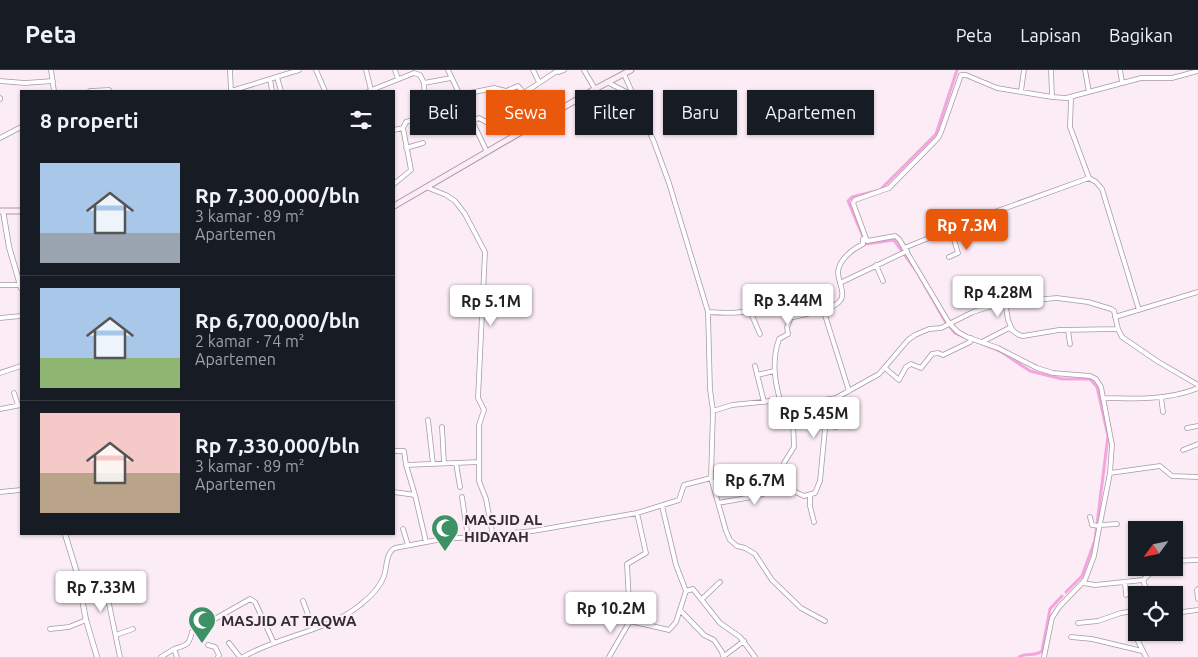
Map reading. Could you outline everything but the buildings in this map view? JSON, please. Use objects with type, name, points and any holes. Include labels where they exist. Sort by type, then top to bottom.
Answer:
[{"type":"main road","points":[[565,106],[595,88],[631,70]]},
{"type":"main road","points":[[395,205],[517,135]]},
{"type":"main road","points":[[2,211],[20,211]]},
{"type":"street","points":[[51,70],[54,90]]},
{"type":"street","points":[[230,70],[231,90]]},
{"type":"street","points":[[234,90],[299,70]]},
{"type":"street","points":[[316,70],[325,90]]},
{"type":"street","points":[[366,70],[370,90]]},
{"type":"street","points":[[395,70],[398,79]]},
{"type":"street","points":[[448,70],[457,90]]},
{"type":"street","points":[[533,70],[539,82]]},
{"type":"street","points":[[547,70],[550,76]]},
{"type":"street","points":[[528,90],[557,71],[564,70]]},
{"type":"street","points":[[584,70],[595,88]]},
{"type":"street","points":[[1021,90],[1024,70]]},
{"type":"street","points":[[1051,70],[1052,96]]},
{"type":"street","points":[[1088,92],[1085,71],[1091,70]]},
{"type":"street","points":[[1120,70],[1122,82]]},
{"type":"street","points":[[1163,70],[1164,77]]},
{"type":"street","points":[[790,317],[832,307],[840,301],[842,292],[839,268],[846,256],[864,243],[865,238],[853,202],[887,190],[938,138],[961,75],[966,75],[996,88],[1071,98],[1141,78],[1172,78],[1198,72]]},
{"type":"street","points":[[372,90],[416,73],[420,75],[424,83],[426,116],[406,122],[403,128],[411,171],[395,183]]},
{"type":"street","points":[[624,74],[631,90]]},
{"type":"street","points":[[277,77],[281,90]]},
{"type":"street","points":[[424,83],[451,78]]},
{"type":"street","points":[[270,79],[272,90]]},
{"type":"street","points":[[0,80],[25,83],[52,81]]},
{"type":"street","points":[[607,82],[622,90]]},
{"type":"street","points":[[508,90],[518,86],[521,90]]},
{"type":"street","points":[[476,92],[494,88],[502,90]]},
{"type":"street","points":[[1071,98],[1070,127],[1089,178],[1102,188],[1139,310]]},
{"type":"street","points":[[0,138],[20,128]]},
{"type":"street","points":[[395,130],[403,128]]},
{"type":"street","points":[[476,130],[488,152]]},
{"type":"street","points":[[650,135],[669,183],[708,312],[710,389],[713,411],[711,478],[726,531],[730,540],[737,546],[755,554],[772,580],[801,608],[825,621]]},
{"type":"street","points":[[406,148],[423,143]]},
{"type":"street","points":[[840,283],[951,230],[1089,178]]},
{"type":"street","points":[[426,187],[455,201],[485,252],[478,398],[484,412],[479,425],[479,485],[486,500],[493,536]]},
{"type":"street","points":[[2,211],[9,247],[20,284]]},
{"type":"street","points":[[949,257],[958,253],[951,230]]},
{"type":"street","points":[[865,238],[868,241],[896,236],[948,323],[958,332],[971,340],[998,348],[1053,373],[1092,377],[1099,383],[1112,438],[1110,473],[1098,526],[1094,556],[1083,583],[1063,602],[1052,618],[1044,657]]},
{"type":"street","points":[[876,265],[883,281]]},
{"type":"street","points":[[0,285],[20,287]]},
{"type":"street","points":[[1115,317],[1198,292]]},
{"type":"street","points":[[713,411],[742,404],[780,400],[788,404],[796,404],[836,398],[879,374],[908,340],[929,329],[941,328],[973,312],[1005,302],[1017,299],[1034,300],[1052,297],[1088,302],[1111,309],[1122,337],[1198,386]]},
{"type":"street","points":[[708,312],[739,313],[774,302],[790,317]]},
{"type":"street","points":[[1005,302],[1008,320],[1012,329],[1023,336],[1068,330],[1118,328]]},
{"type":"street","points":[[823,309],[850,391]]},
{"type":"street","points":[[750,311],[760,334]]},
{"type":"street","points":[[0,318],[20,316]]},
{"type":"street","points":[[780,400],[774,371],[774,357],[779,339],[788,334],[786,327],[790,317]]},
{"type":"street","points":[[982,342],[1006,328],[1012,329]]},
{"type":"street","points":[[1068,330],[1070,344]]},
{"type":"street","points":[[885,368],[899,380],[911,364],[921,368],[932,354],[938,353],[943,355],[971,340]]},
{"type":"street","points":[[0,373],[20,366]]},
{"type":"street","points":[[755,366],[764,402]]},
{"type":"street","points":[[757,375],[774,371]]},
{"type":"street","points":[[1104,398],[1161,397],[1184,393],[1198,386]]},
{"type":"street","points":[[0,409],[19,405],[14,393]]},
{"type":"street","points":[[1161,397],[1163,412]]},
{"type":"street","points":[[718,503],[789,488],[804,496],[810,496],[815,493],[820,482],[824,425],[819,414],[821,400]]},
{"type":"street","points":[[789,488],[784,463],[794,447],[793,421],[796,404]]},
{"type":"street","points":[[824,425],[836,427],[854,417]]},
{"type":"street","points":[[428,420],[433,464]]},
{"type":"street","points":[[1186,428],[1198,426]]},
{"type":"street","points":[[442,427],[444,463]]},
{"type":"street","points":[[1183,450],[1198,444]]},
{"type":"street","points":[[395,451],[404,451],[426,542]]},
{"type":"street","points":[[406,465],[479,462]]},
{"type":"street","points":[[456,463],[460,488]]},
{"type":"street","points":[[1110,473],[1160,466],[1172,476],[1198,477]]},
{"type":"street","points":[[228,643],[241,657],[346,616],[374,592],[382,580],[391,551],[408,545],[533,531],[637,513],[681,498],[684,485],[711,478]]},
{"type":"street","points":[[0,492],[20,490]]},
{"type":"street","points":[[395,492],[415,495]]},
{"type":"street","points":[[810,496],[810,506],[814,522]]},
{"type":"street","points":[[462,497],[468,538]]},
{"type":"street","points":[[630,621],[669,630],[676,622],[686,592],[676,565],[662,506]]},
{"type":"street","points":[[609,657],[630,621],[626,566],[629,561],[644,555],[646,551],[637,513]]},
{"type":"street","points":[[1090,517],[1092,525],[1117,524]]},
{"type":"street","points":[[403,529],[408,545]]},
{"type":"street","points":[[65,535],[77,573],[86,620],[97,657]]},
{"type":"street","points":[[1183,561],[1198,560]]},
{"type":"street","points":[[1083,583],[1095,584],[1144,580],[1148,576]]},
{"type":"street","points":[[1144,580],[1146,586]]},
{"type":"street","points":[[702,599],[720,582]]},
{"type":"street","points":[[1125,582],[1126,595]]},
{"type":"street","points":[[686,592],[693,589],[720,623],[744,641],[755,657]]},
{"type":"street","points":[[1198,589],[1196,590],[1198,599]]},
{"type":"street","points":[[120,657],[108,599],[125,594]]},
{"type":"street","points":[[161,657],[174,649],[186,645],[191,640],[192,632],[250,599],[256,602],[274,643]]},
{"type":"street","points":[[303,601],[313,628]]},
{"type":"street","points":[[680,610],[702,633],[714,640],[724,656],[744,641]]},
{"type":"street","points":[[1183,612],[1198,610]]},
{"type":"street","points":[[1078,623],[1098,621],[1128,612]]},
{"type":"street","points":[[50,629],[68,627],[86,620]]},
{"type":"street","points":[[116,634],[133,629]]},
{"type":"street","points":[[1072,637],[1092,639],[1142,651]]},
{"type":"street","points":[[1138,641],[1146,657]]},
{"type":"street","points":[[208,645],[215,648],[219,655],[218,657]]},
{"type":"street","points":[[174,649],[177,657]]},
{"type":"street","points":[[258,650],[259,657]]},
{"type":"waterway","points":[[957,70],[936,134],[880,190],[852,197],[848,201],[866,244],[894,240],[917,272],[945,321],[955,333],[1000,351],[1030,371],[1062,379],[1090,379],[1097,387],[1108,436],[1095,540],[1082,576],[1066,592]]},
{"type":"waterway","points":[[1019,657],[1042,651],[1050,609],[1062,596]]},
{"type":"place","name":"MASJID AL HIDAYAH","points":[[445,552]]},
{"type":"place","name":"MASJID AT TAQWA","points":[[202,644]]}]
